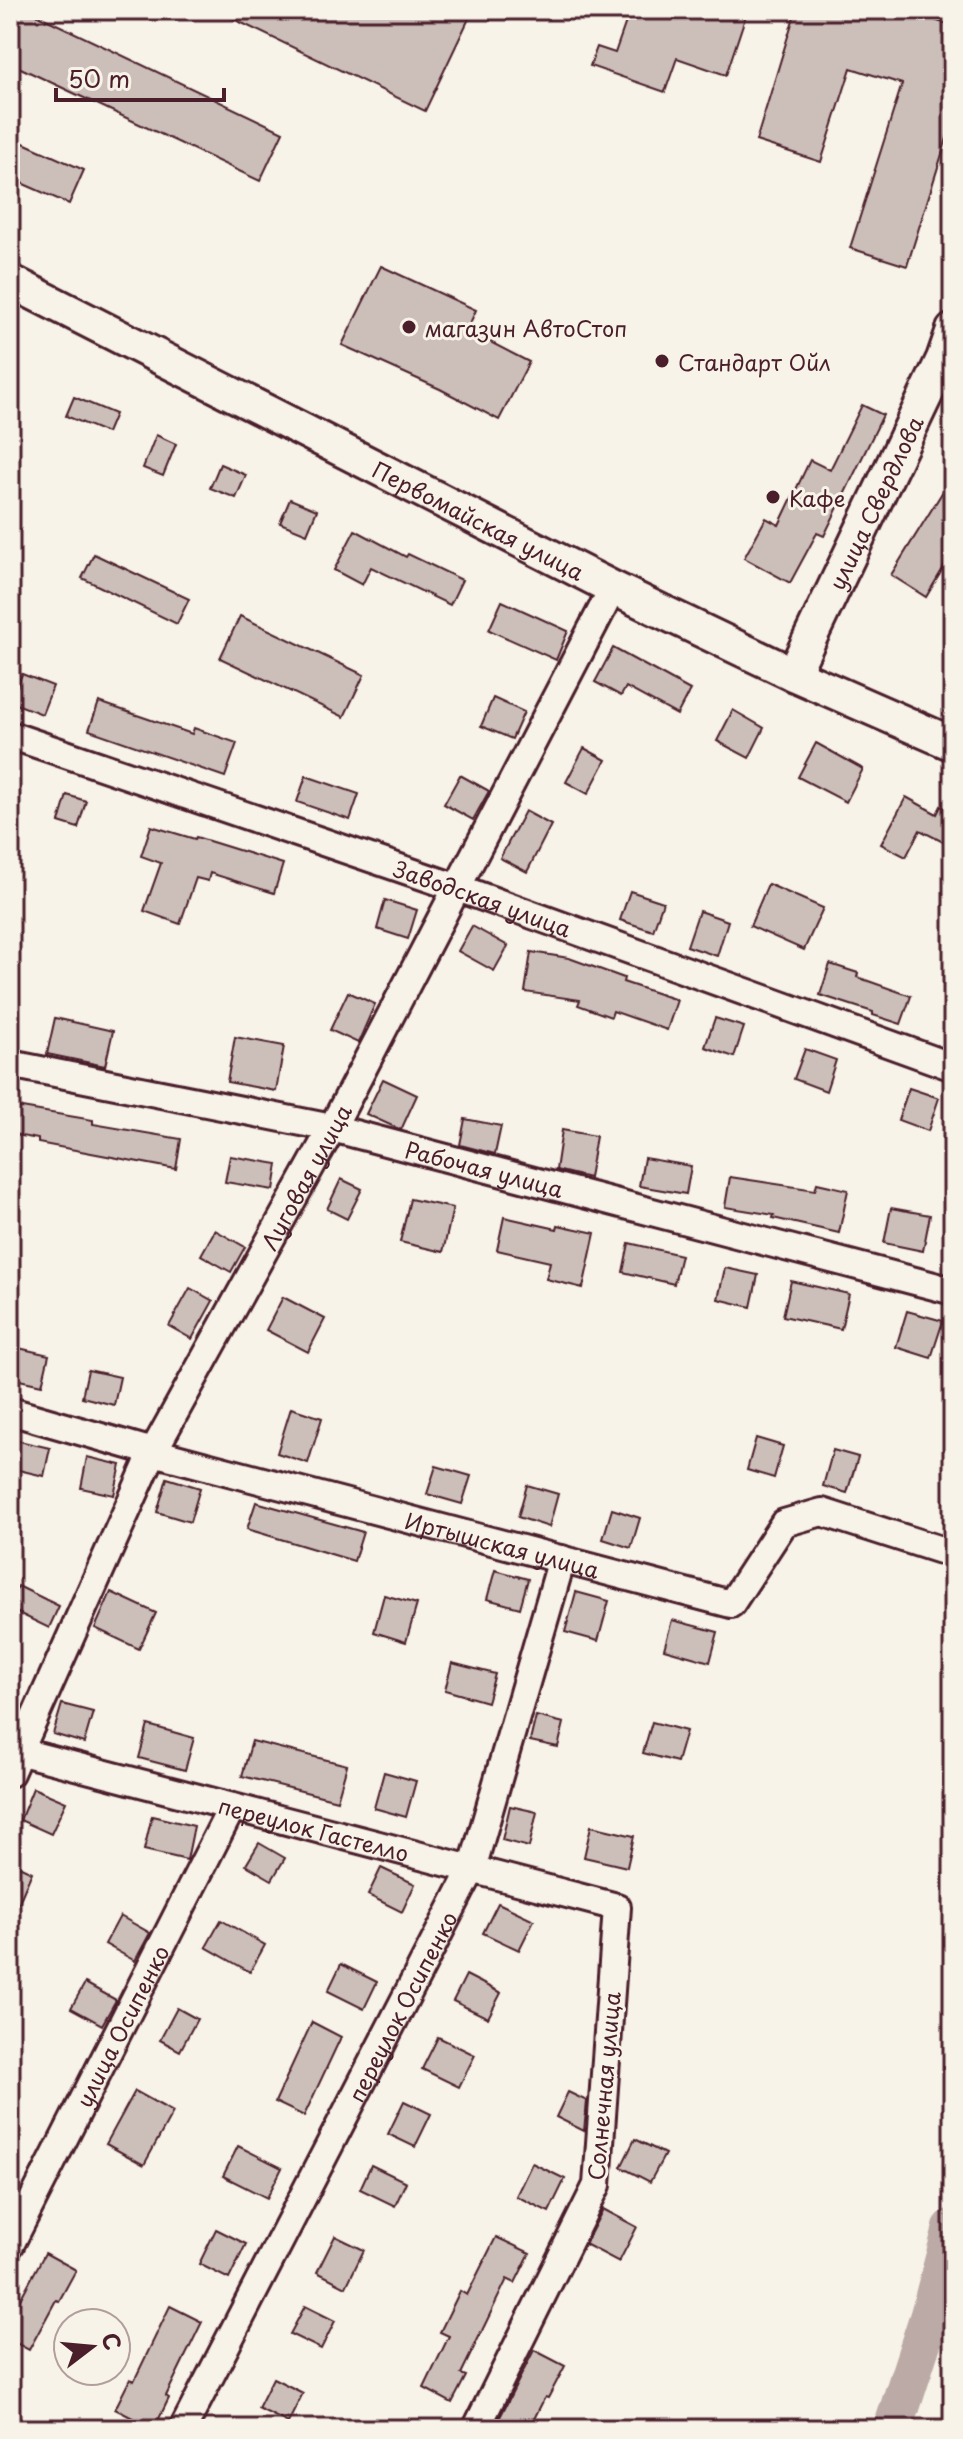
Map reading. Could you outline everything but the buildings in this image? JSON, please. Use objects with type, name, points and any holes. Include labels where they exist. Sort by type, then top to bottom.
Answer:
[{"type":"main road","name":"Первомайская улица","points":[[10,281],[613,588],[793,674],[953,744]]},
{"type":"main road","name":"улица Свердлова","points":[[793,674],[943,359],[953,330]]},
{"type":"street","name":"Луговая улица","points":[[14,1758],[153,1452],[332,1128],[613,588]]},
{"type":"street","name":"Заводская улица","points":[[10,735],[458,888],[953,1067]]},
{"type":"street","name":"Рабочая улица","points":[[10,1064],[332,1128],[953,1291]]},
{"type":"street","name":"Иртышская улица","points":[[10,1411],[153,1452],[731,1604],[784,1523],[822,1512],[953,1554]]},
{"type":"street","name":"переулок Осипенко","points":[[183,2429],[472,1869],[562,1559]]},
{"type":"street","name":"переулок Гастелло","points":[[14,1758],[232,1807],[617,1907]]},
{"type":"street","name":"улица Осипенко","points":[[10,2245],[232,1807]]},
{"type":"street","name":"Солнечная улица","points":[[476,2429],[597,2185],[617,1907]]},
{"type":"waterway","points":[[893,2429],[930,2315],[953,2228]]},
{"type":"place","name":"магазин АвтоСтоп","points":[[409,327]]},
{"type":"place","name":"Стандарт Ойл","points":[[662,361]]},
{"type":"place","name":"Кафе","points":[[773,497]]}]
